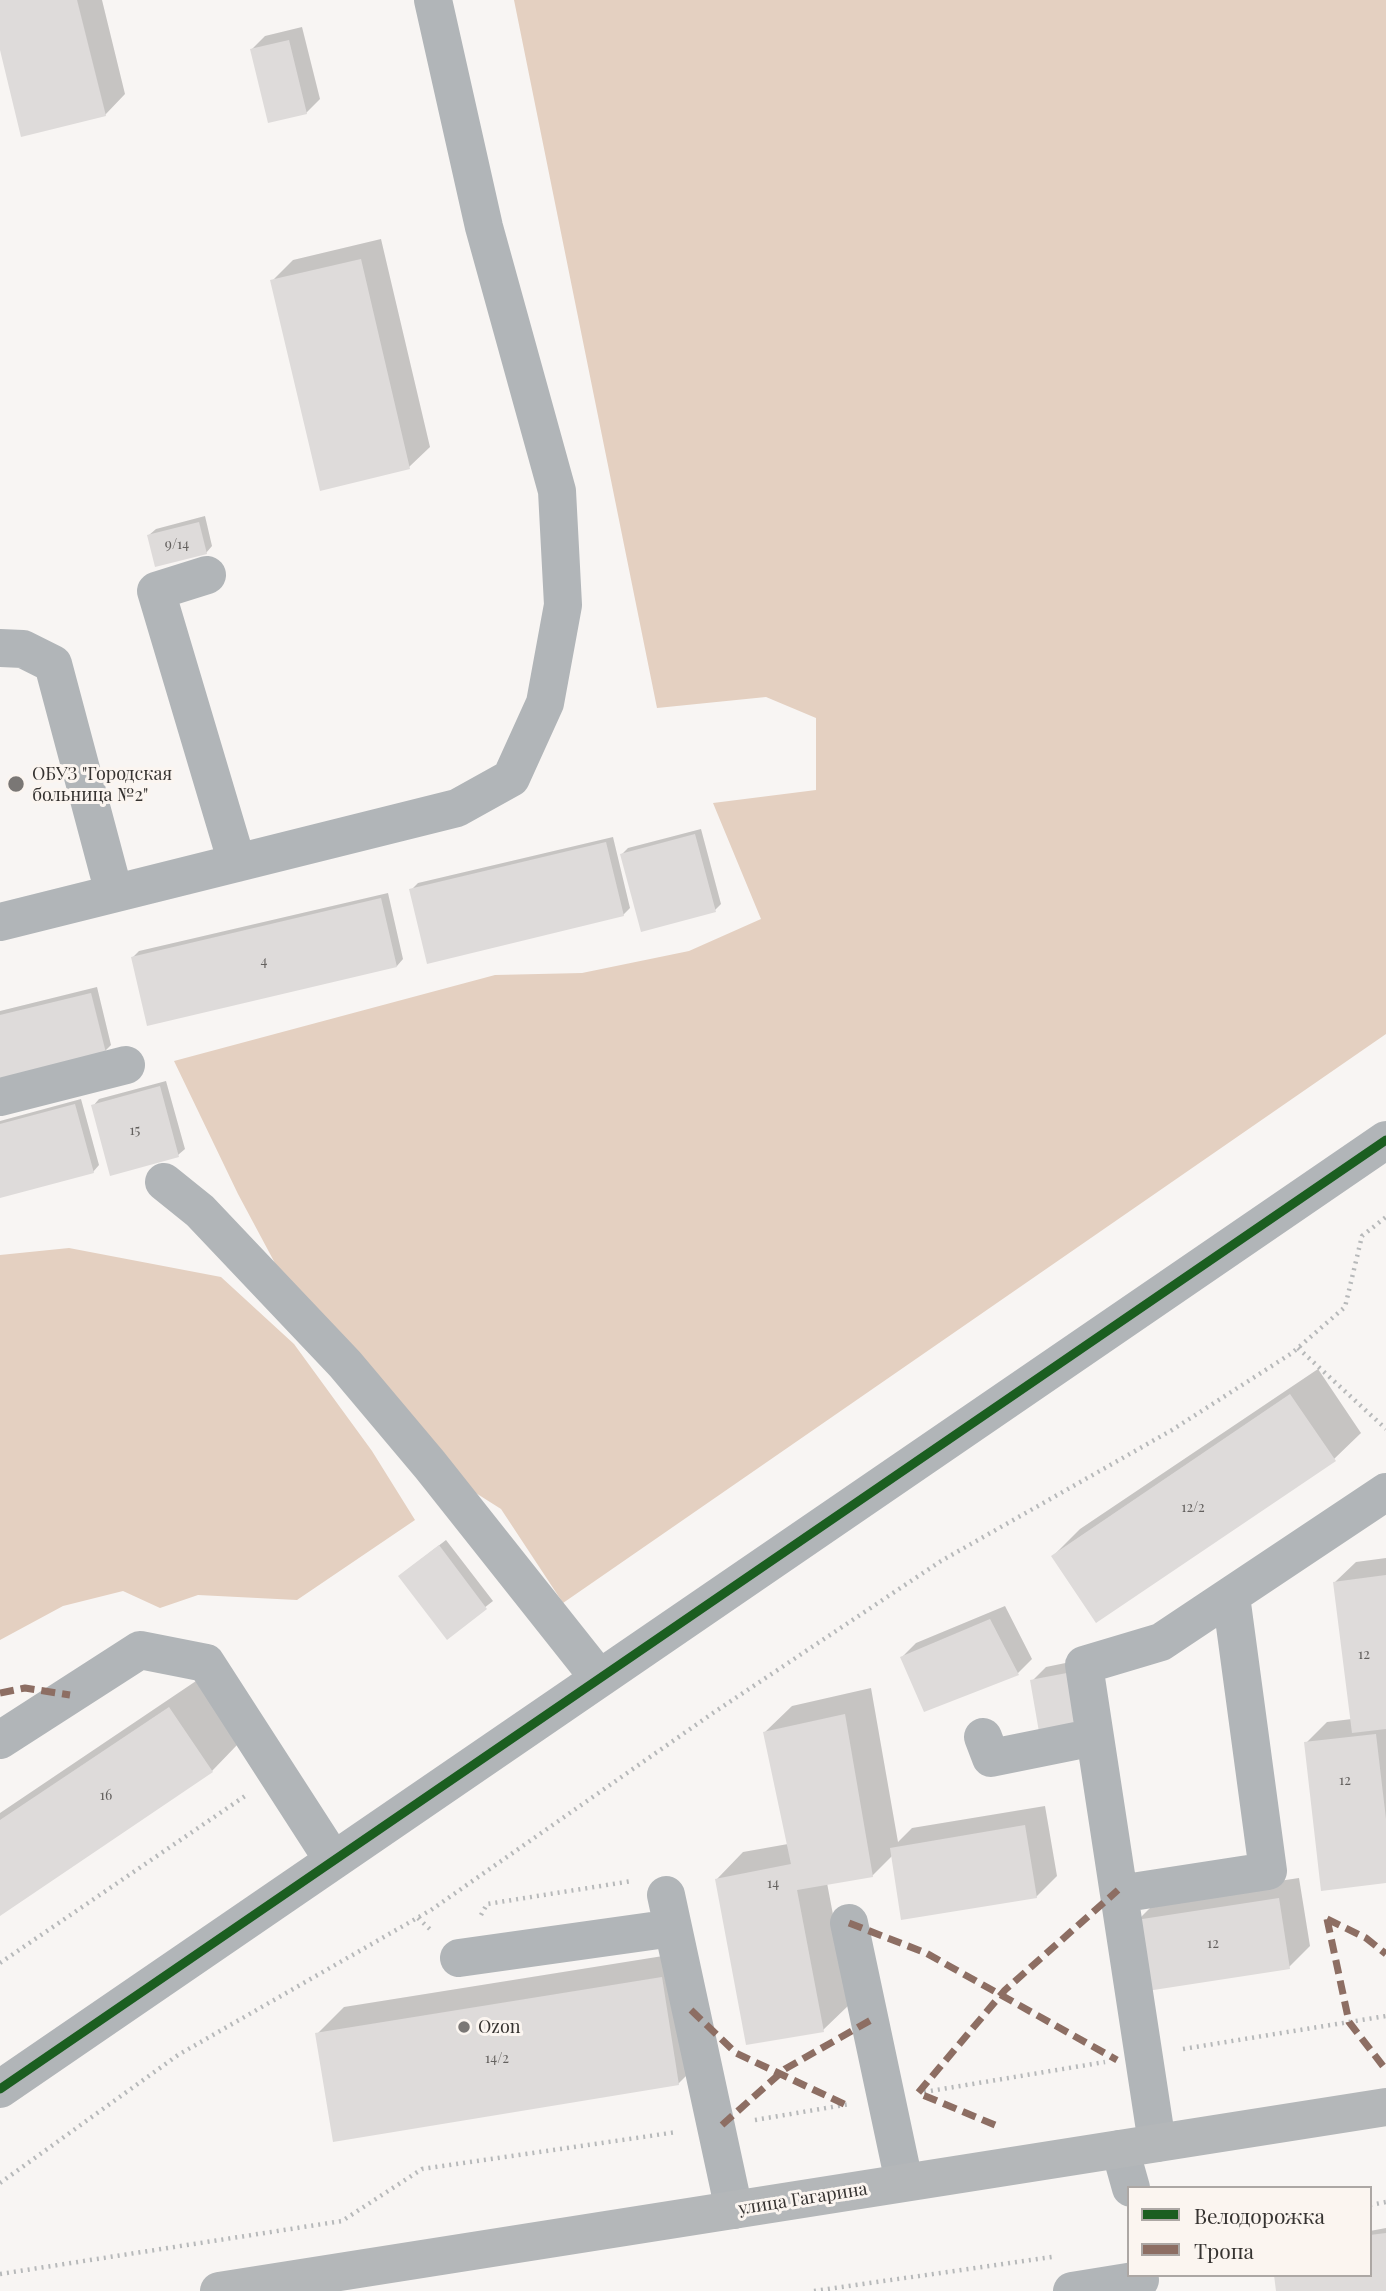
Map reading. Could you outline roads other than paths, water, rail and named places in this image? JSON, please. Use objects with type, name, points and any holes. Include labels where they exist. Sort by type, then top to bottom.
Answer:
[{"type":"main road","name":"улица Гагарина","points":[[239,2290],[1386,2107]]},
{"type":"street","points":[[0,922],[457,808],[511,778],[545,703],[563,605],[557,491],[484,227],[433,0]]},
{"type":"street","points":[[207,575],[156,591],[237,863]]},
{"type":"street","points":[[0,648],[23,649],[53,664],[114,893]]},
{"type":"street","points":[[0,1097],[126,1065]]},
{"type":"street","points":[[0,2089],[1386,1140]]},
{"type":"street","points":[[164,1182],[200,1211],[345,1364],[430,1465],[599,1678]]},
{"type":"street","points":[[1131,2186],[1139,2146],[1144,2056],[1084,1665],[1161,1642],[1386,1492]]},
{"type":"street","points":[[1119,1894],[1268,1871],[1231,1596]]},
{"type":"street","points":[[0,1740],[140,1650],[206,1664],[333,1860]]},
{"type":"street","points":[[983,1737],[991,1758],[1095,1737]]},
{"type":"street","points":[[459,1958],[669,1912],[734,2210]]},
{"type":"street","points":[[849,1923],[904,2182]]},
{"type":"street","points":[[1067,2273],[1141,2282]]},
{"type":"place","name":"ОБУЗ \"Городская больница №2\"","points":[[16,784]]},
{"type":"place","name":"Ozon","points":[[464,2027]]}]
